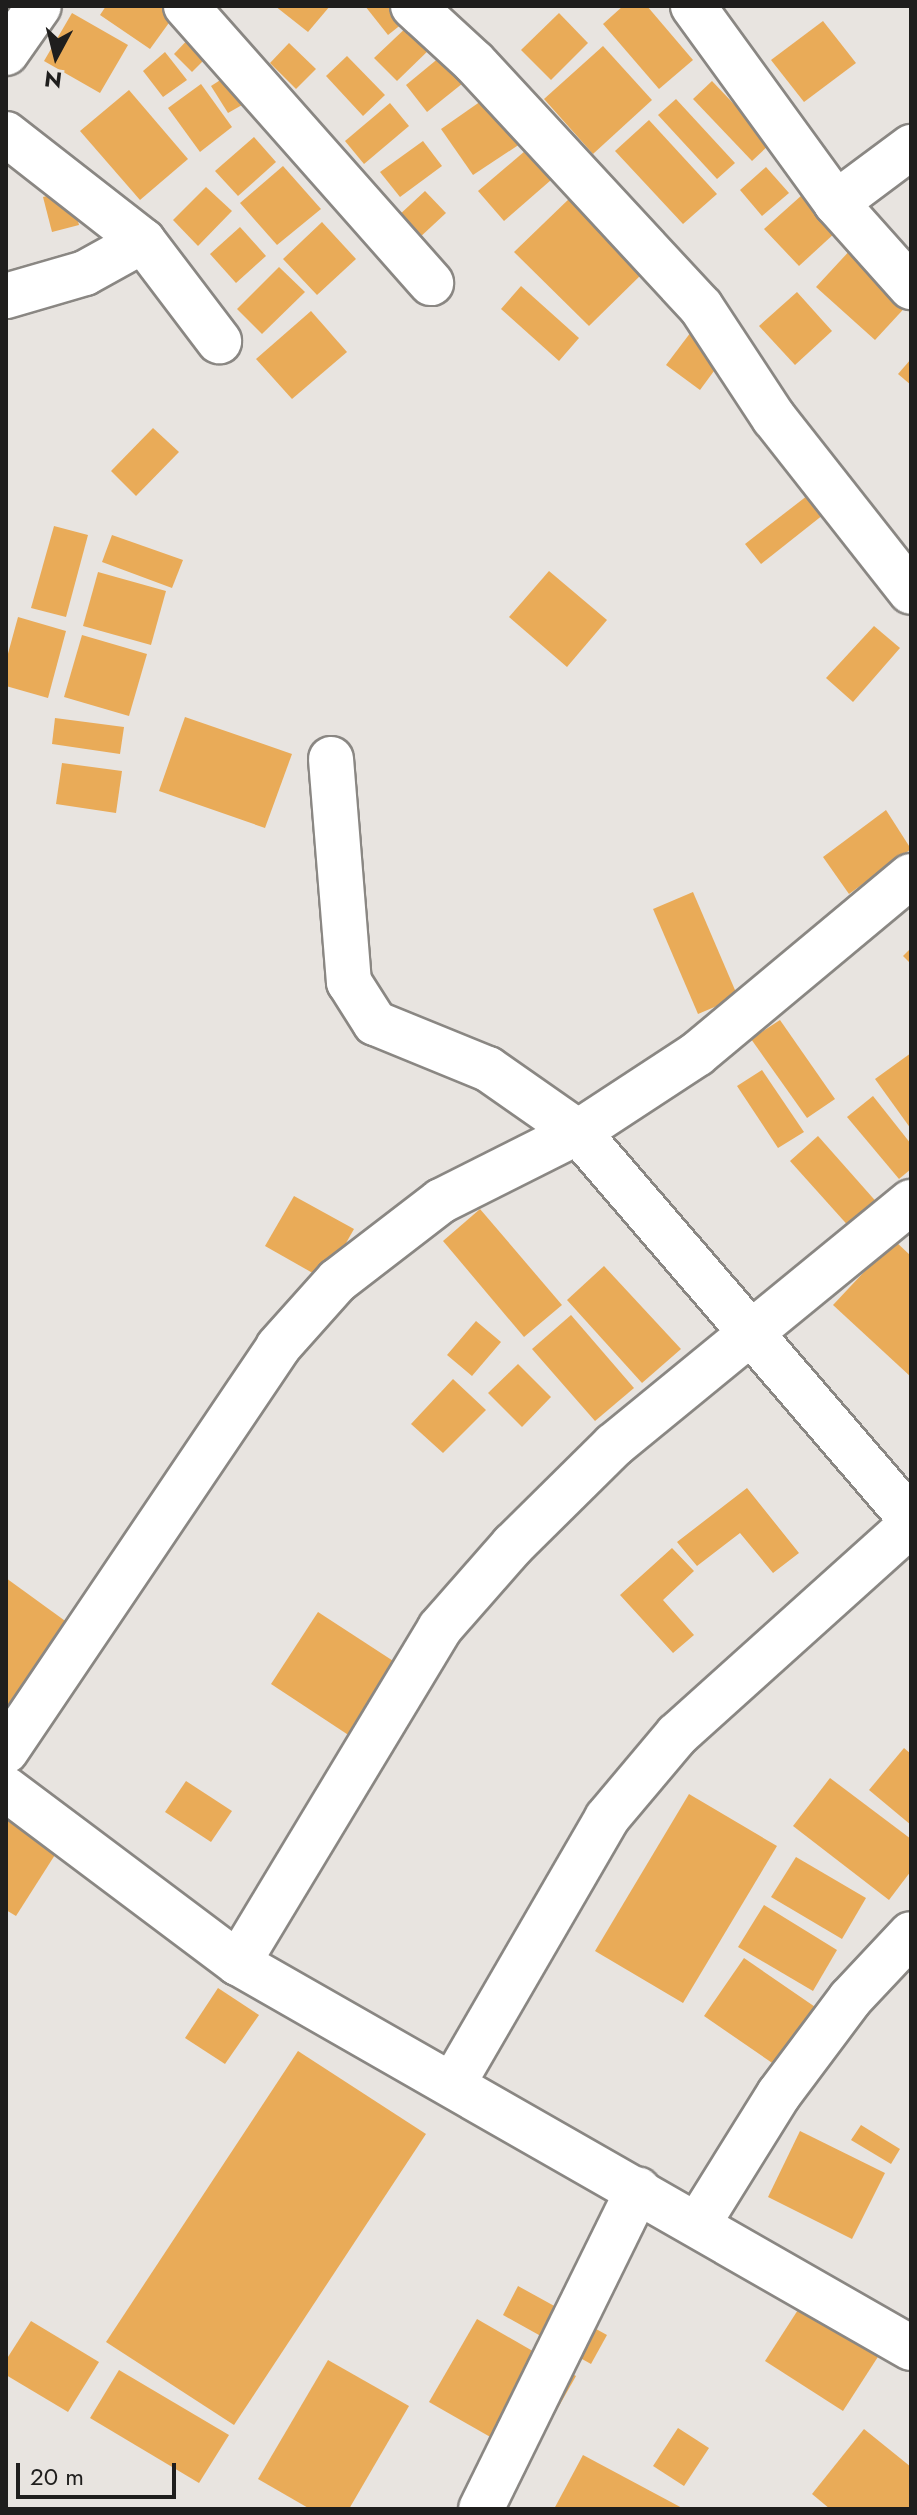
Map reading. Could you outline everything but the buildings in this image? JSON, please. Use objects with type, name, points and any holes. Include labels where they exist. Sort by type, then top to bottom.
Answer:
[{"type":"street","points":[[6,53],[39,6]]},
{"type":"street","points":[[186,6],[431,283]]},
{"type":"street","points":[[413,6],[474,62],[701,307],[774,418],[911,592]]},
{"type":"street","points":[[693,6],[836,203],[911,287]]},
{"type":"street","points":[[6,134],[143,241],[219,341]]},
{"type":"street","points":[[836,203],[911,147]]},
{"type":"street","points":[[6,296],[85,273],[143,241]]},
{"type":"street","points":[[331,759],[349,982],[375,1023],[488,1069],[578,1132],[911,1521],[677,1735],[607,1818],[453,2084]]},
{"type":"street","points":[[6,1751],[278,1347],[337,1281],[441,1201],[578,1132],[697,1054],[911,876]]},
{"type":"street","points":[[238,1963],[440,1628],[513,1545],[614,1445],[911,1202]]},
{"type":"street","points":[[6,1789],[238,1963],[911,2348]]},
{"type":"street","points":[[698,2224],[788,2082],[850,1999],[911,1934]]},
{"type":"street","points":[[481,2509],[638,2190]]}]
